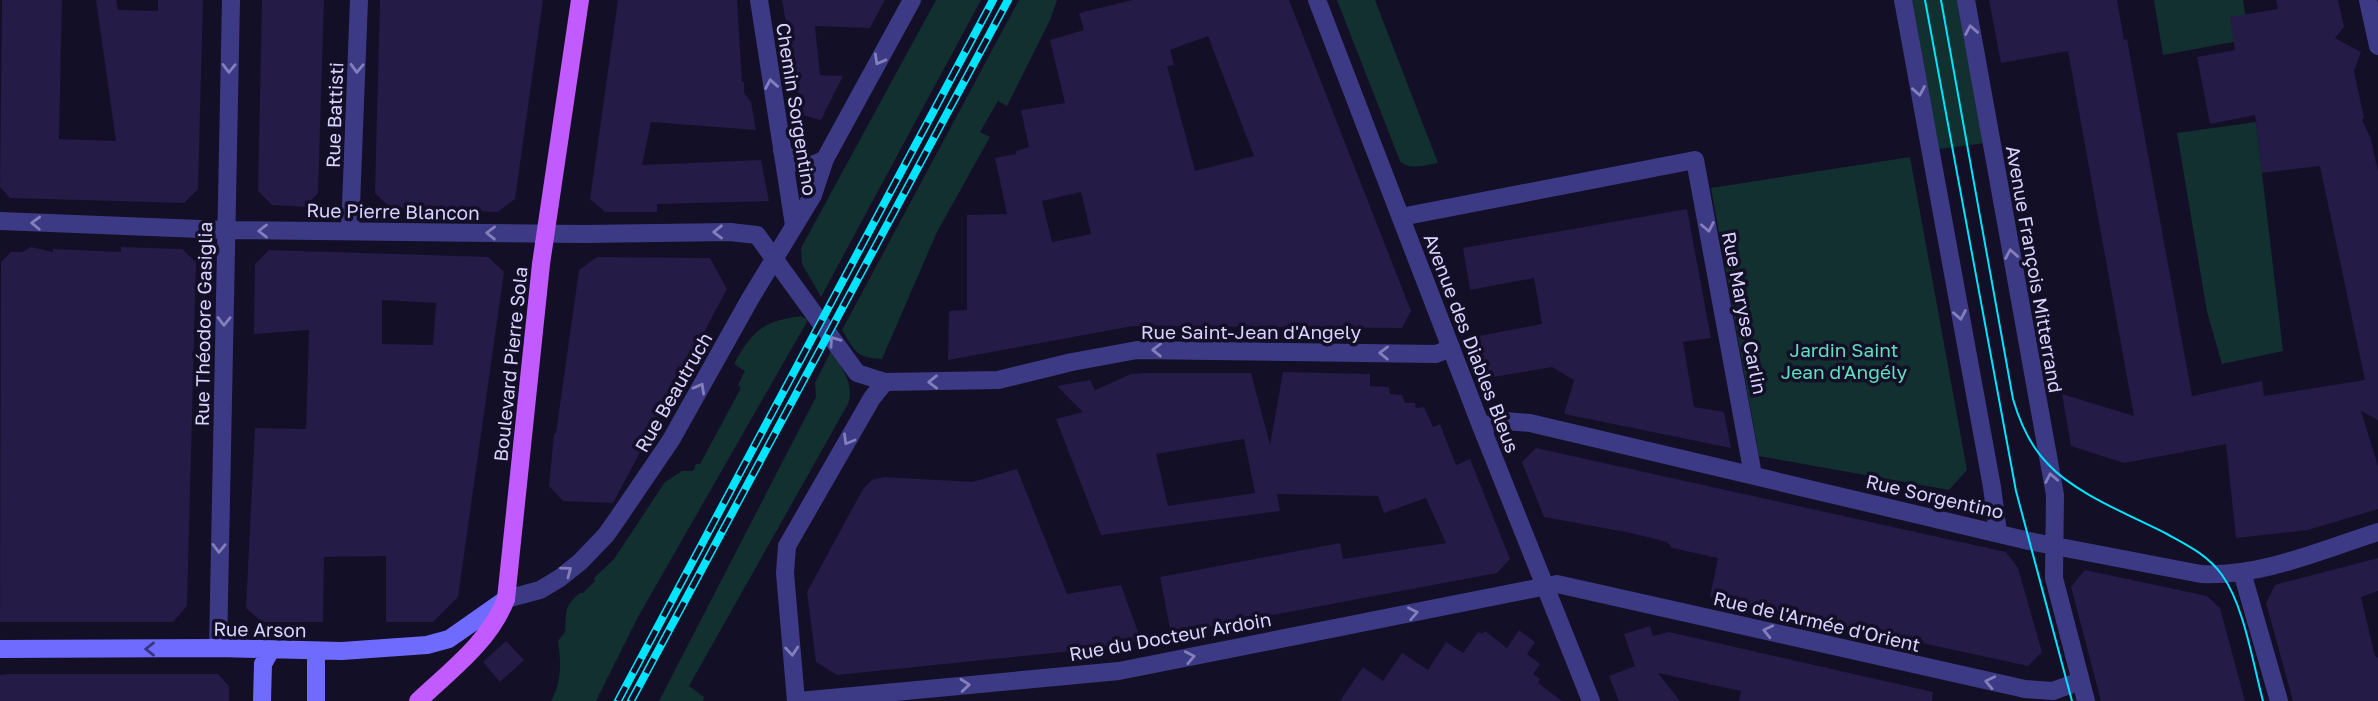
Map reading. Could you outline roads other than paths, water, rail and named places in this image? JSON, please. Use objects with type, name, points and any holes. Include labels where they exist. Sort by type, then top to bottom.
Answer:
[{"type":"main road","name":"Boulevard Pierre Sola","points":[[418,701],[487,634],[498,619],[506,599],[546,233],[580,0]]},
{"type":"main road","name":"Rue Arson","points":[[0,649],[379,650],[427,645],[449,639],[506,599]]},
{"type":"main road","points":[[262,701],[263,664],[271,650]]},
{"type":"main road","points":[[316,651],[316,701]]},
{"type":"street","name":"Rue Théodore Gasiglia","points":[[219,648],[231,0]]},
{"type":"street","name":"Rue Battisti","points":[[350,231],[359,0]]},
{"type":"street","name":"Chemin Sorgentino","points":[[759,0],[794,225]]},
{"type":"street","name":"Rue Beautruch","points":[[506,599],[540,590],[580,562],[606,535],[671,440],[813,195],[825,159],[912,0]]},
{"type":"street","name":"Avenue des Diables Bleus","points":[[1317,0],[1481,426],[1591,701]]},
{"type":"street","points":[[1903,0],[1992,487],[1998,533]]},
{"type":"street","name":"Avenue François Mitterrand","points":[[1966,0],[2055,495],[2054,578],[2086,701]]},
{"type":"street","points":[[2368,0],[2378,46]]},
{"type":"street","points":[[782,151],[793,162],[804,167],[825,159]]},
{"type":"street","name":"Rue Maryse Carlin","points":[[1401,217],[1695,160],[1753,475]]},
{"type":"street","name":"Rue Pierre Blancon","points":[[0,221],[225,230],[730,232],[757,235],[773,260]]},
{"type":"street","points":[[773,260],[804,298],[857,373],[885,382],[872,398],[788,546],[785,573],[798,701]]},
{"type":"street","name":"Rue Saint-Jean d'Angely","points":[[885,382],[998,380],[1137,350],[1436,354],[1451,348]]},
{"type":"street","name":"Rue Sorgentino","points":[[1481,426],[1505,421],[1530,423],[2054,546],[2201,574],[2242,572],[2378,532]]},
{"type":"street","points":[[2242,572],[2279,701]]},
{"type":"street","name":"Rue de l'Armée d'Orient","points":[[1545,587],[1557,584],[1574,587],[2025,690],[2053,691],[2080,681]]},
{"type":"street","name":"Rue du Docteur Ardoin","points":[[798,701],[1119,671],[1545,587]]},
{"type":"tram line","points":[[1925,0],[2016,491],[2072,701]]},
{"type":"tram line","points":[[1941,0],[2013,399],[2022,425],[2042,457],[2059,475],[2104,503],[2190,547],[2216,568],[2230,588],[2242,618],[2263,701]]},
{"type":"railway","points":[[618,701],[993,0]]},
{"type":"railway","points":[[631,701],[1008,0]]},
{"type":"park label","name":"Jardin Saint Jean d'Angély","points":[[1844,360]]}]
